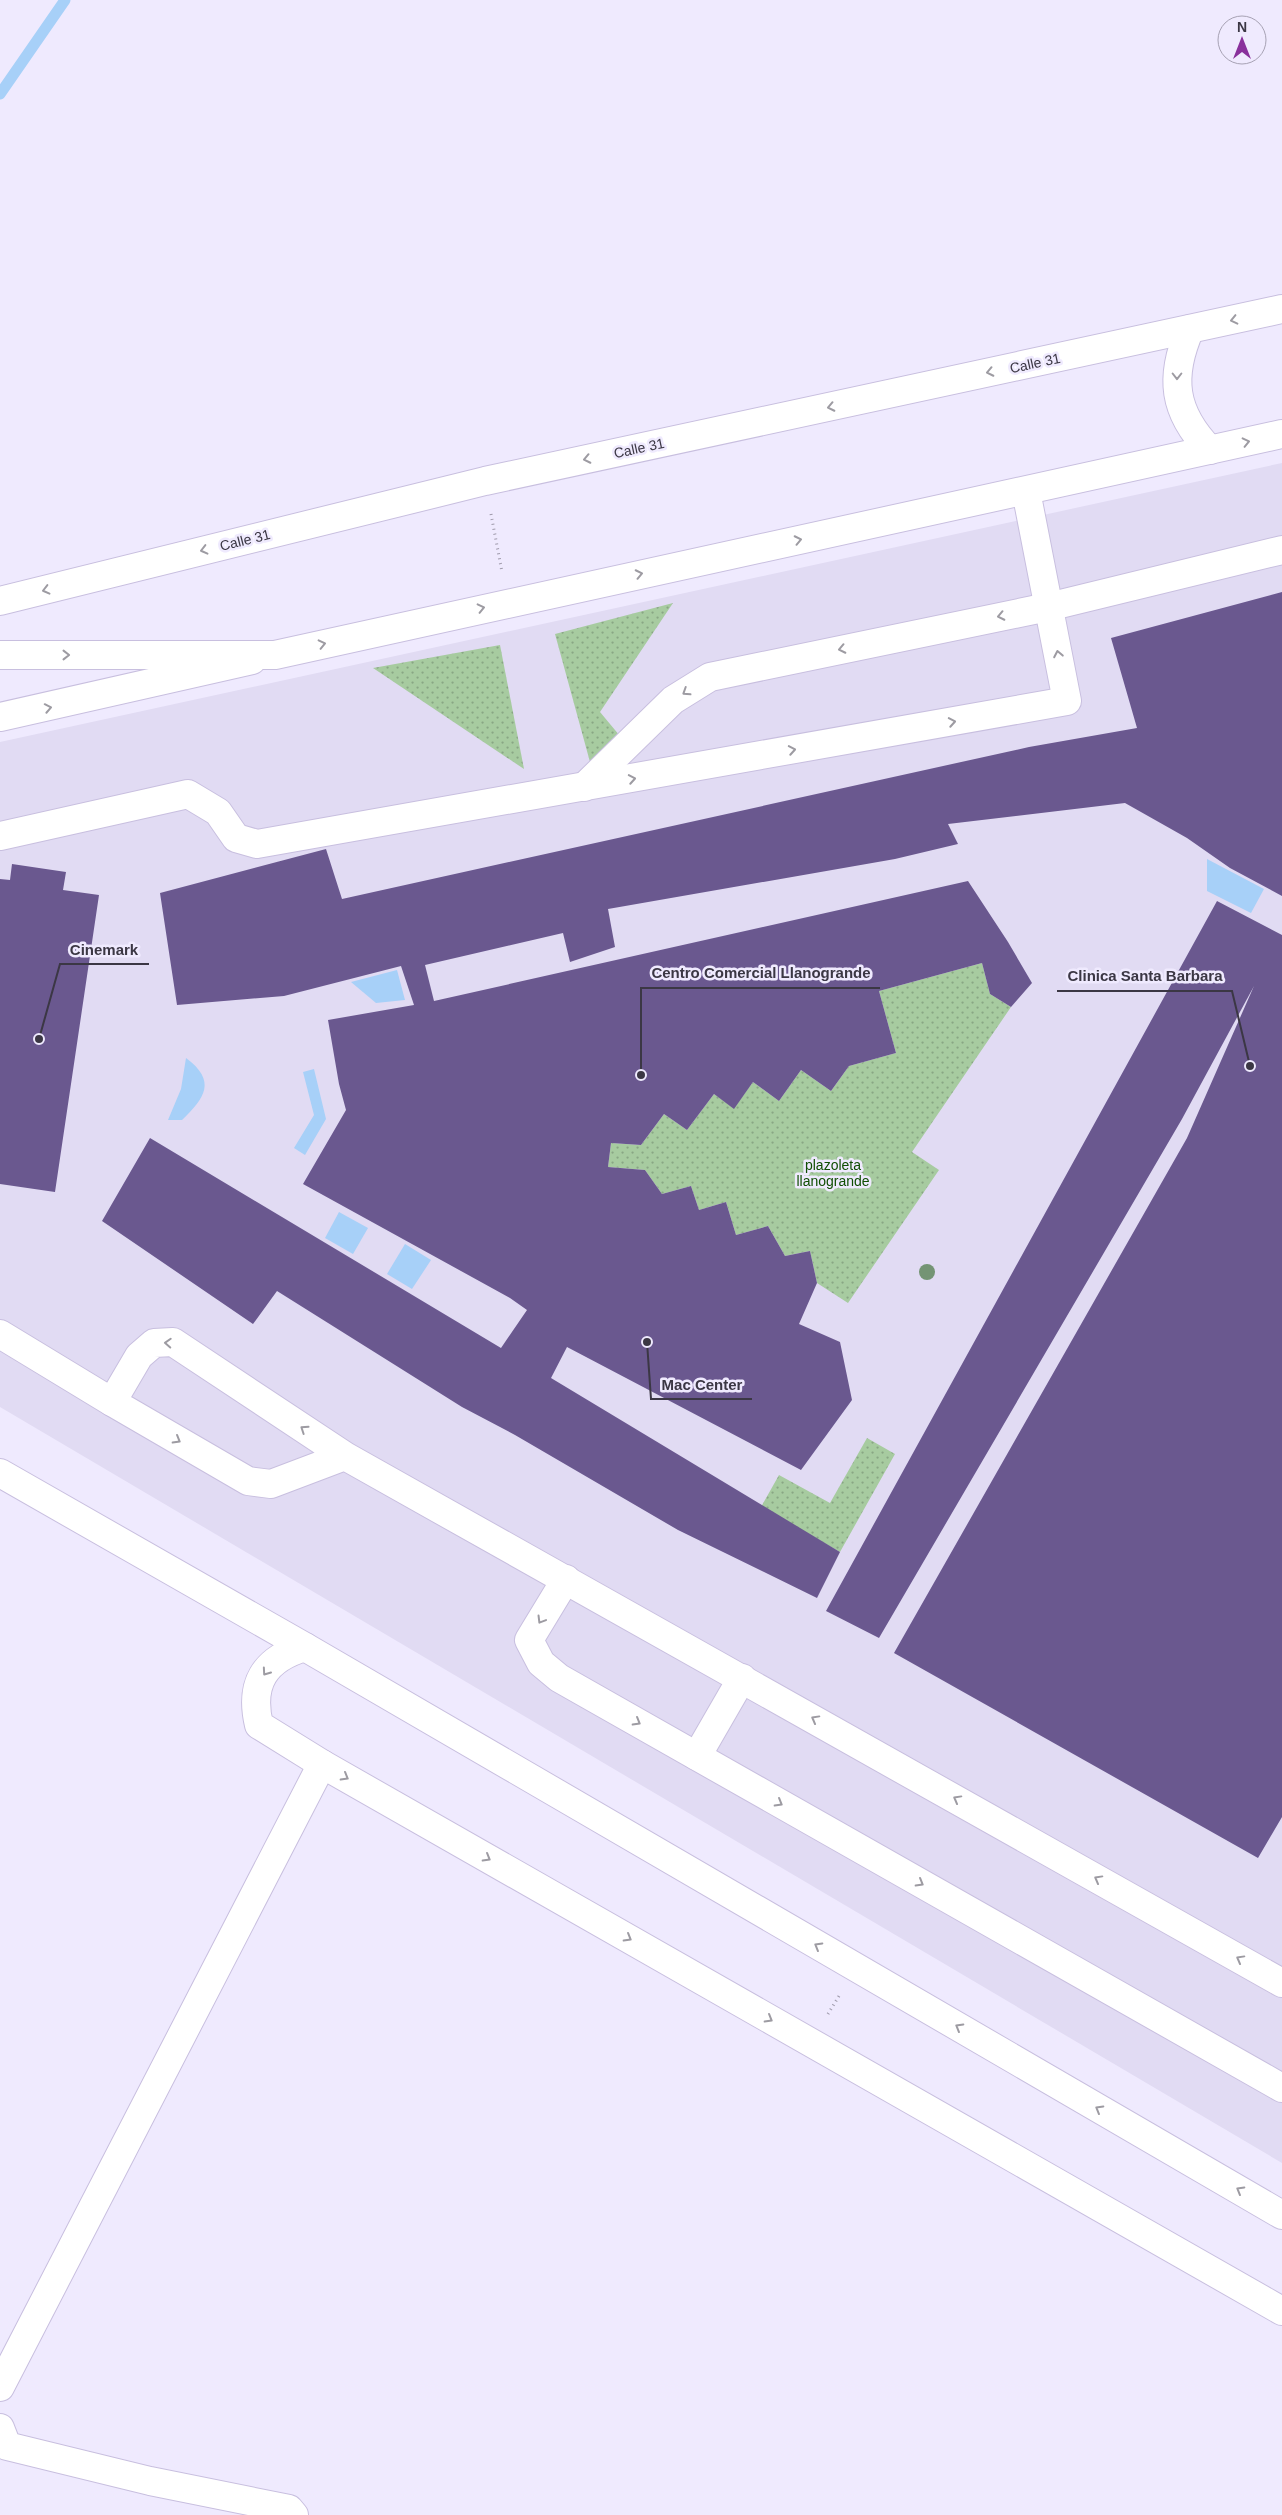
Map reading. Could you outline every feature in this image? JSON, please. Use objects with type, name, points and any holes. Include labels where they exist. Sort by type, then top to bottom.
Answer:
[{"type":"street","name":"Calle 31","points":[[0,601],[484,481],[1282,309]]},
{"type":"street","points":[[1190,329],[1181,350],[1176,372],[1178,393],[1184,415],[1194,434],[1210,450]]},
{"type":"street","points":[[0,717],[508,602],[1282,434]]},
{"type":"street","points":[[0,836],[188,794],[218,812],[236,838],[257,844],[1067,702],[1026,491]]},
{"type":"street","points":[[584,788],[673,700],[710,677],[1048,606],[1282,550]]},
{"type":"street","points":[[0,655],[275,655]]},
{"type":"street","points":[[0,1334],[248,1481],[271,1484],[345,1456]]},
{"type":"street","points":[[112,1402],[139,1356],[154,1343],[174,1342],[345,1456],[1282,1983]]},
{"type":"street","points":[[0,1473],[305,1647],[1282,2214]]},
{"type":"street","points":[[566,1579],[529,1640],[541,1663],[559,1678],[1282,2088]]},
{"type":"street","points":[[305,1647],[288,1652],[273,1662],[262,1675],[256,1691],[255,1709],[259,1725],[322,1764],[1282,2311]]},
{"type":"street","points":[[697,1756],[742,1678]]},
{"type":"street","points":[[0,2387],[322,1764]]},
{"type":"street","points":[[0,2428],[7,2446],[150,2481],[289,2509],[294,2515]]},
{"type":"path","points":[[484,481],[508,602]]},
{"type":"path","points":[[810,2042],[856,1968]]},
{"type":"shaded area","points":[[1282,463],[1282,2163],[0,1407],[0,742]]},
{"type":"green space","points":[[673,603],[600,712],[620,736],[590,762],[555,634]]},
{"type":"green space","points":[[500,645],[524,769],[373,668]]},
{"type":"green space","name":"plazoleta llanogrande","points":[[982,963],[990,994],[1011,1007],[912,1152],[939,1170],[848,1303],[817,1283],[810,1251],[785,1256],[768,1226],[736,1235],[726,1202],[699,1210],[691,1186],[662,1194],[645,1170],[608,1167],[611,1143],[641,1145],[664,1114],[687,1130],[714,1094],[734,1108],[753,1082],[779,1101],[801,1070],[831,1091],[849,1066],[896,1053],[879,991]]},
{"type":"green space","points":[[867,1438],[895,1454],[840,1552],[761,1507],[779,1475],[830,1503]]},
{"type":"water","points":[[1207,859],[1264,889],[1251,913],[1207,891]]},
{"type":"water","points":[[397,970],[405,1000],[376,1003],[351,982]]},
{"type":"water","points":[[186,1058],[202,1074],[204,1089],[202,1097],[182,1120],[168,1120],[181,1089]]},
{"type":"water","points":[[314,1069],[326,1119],[305,1155],[294,1148],[314,1115],[303,1072]]},
{"type":"water","points":[[339,1212],[368,1228],[353,1254],[325,1238]]},
{"type":"water","points":[[405,1244],[431,1260],[412,1289],[387,1274]]},
{"type":"building","points":[[1282,592],[1282,896],[1230,868],[1187,838],[1125,803],[948,824],[958,844],[895,859],[608,909],[615,947],[570,962],[563,933],[425,965],[434,1001],[968,881],[1008,942],[1032,983],[1011,1007],[990,994],[982,963],[879,991],[896,1053],[849,1066],[831,1091],[801,1070],[779,1101],[753,1082],[734,1109],[714,1094],[687,1130],[664,1114],[641,1145],[611,1143],[608,1167],[645,1170],[662,1194],[691,1186],[699,1210],[726,1202],[736,1235],[768,1226],[785,1256],[810,1251],[817,1283],[799,1324],[840,1342],[852,1400],[801,1470],[567,1347],[551,1378],[840,1552],[817,1598],[678,1530],[515,1435],[462,1407],[277,1291],[253,1324],[102,1221],[150,1138],[501,1348],[527,1310],[510,1298],[303,1184],[346,1110],[339,1084],[328,1020],[414,1005],[401,966],[284,996],[177,1005],[160,893],[326,849],[342,899],[1029,747],[1137,728],[1111,638]]},
{"type":"building","points":[[12,864],[66,872],[63,890],[99,895],[55,1192],[0,1184],[0,879],[10,880]]},
{"type":"building","points":[[1217,901],[1282,935],[1282,1817],[1258,1858],[894,1653],[1187,1138],[1254,986],[1182,1119],[879,1638],[826,1611]]},
{"type":"waterway","points":[[0,94],[65,0]]},
{"type":"place","name":"Cinemark","points":[[39,1039]]},
{"type":"place","name":"Clinica Santa Barbara","points":[[1250,1066]]},
{"type":"place","name":"Centro Comercial Llanogrande","points":[[641,1075]]},
{"type":"place","name":"Mac Center","points":[[647,1342]]}]
